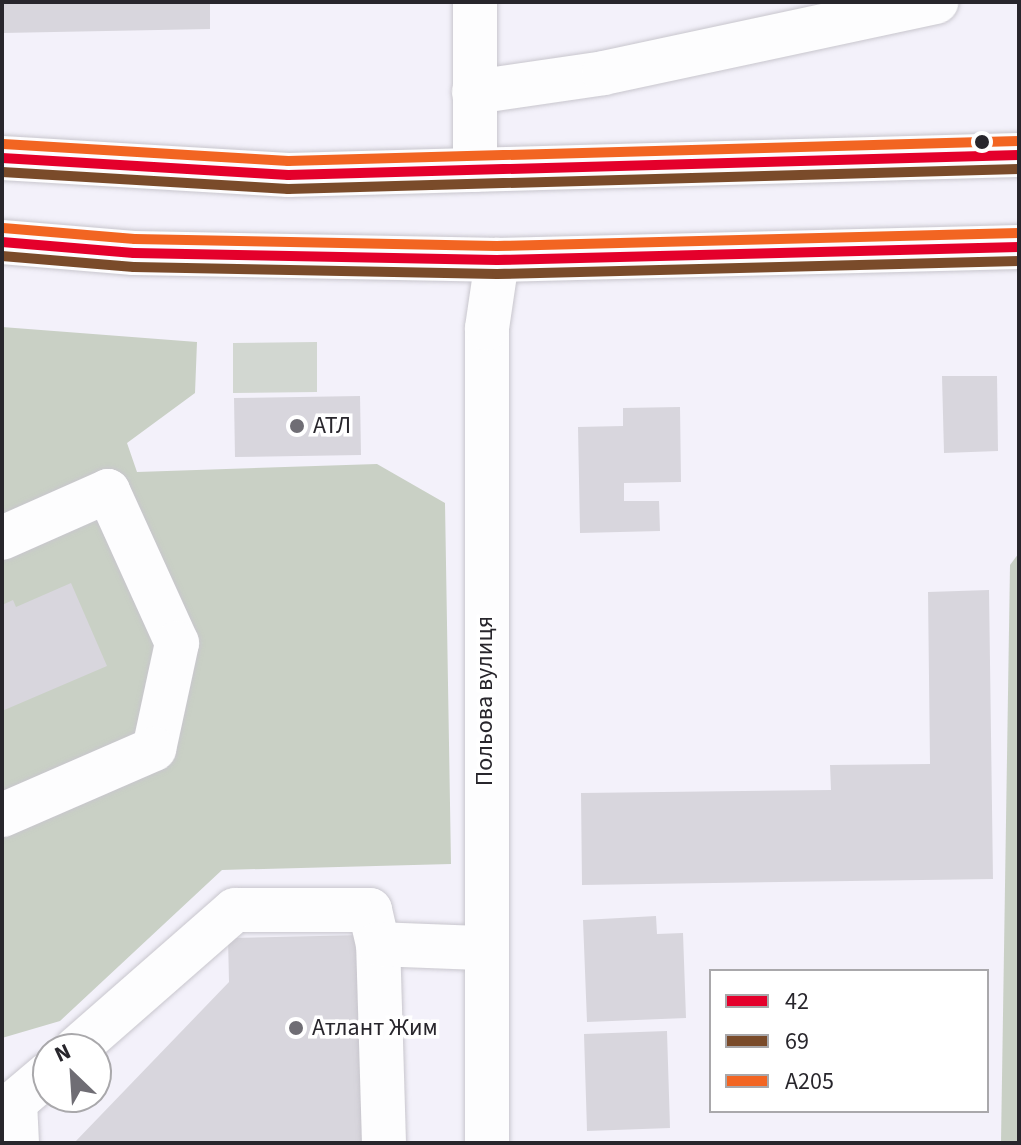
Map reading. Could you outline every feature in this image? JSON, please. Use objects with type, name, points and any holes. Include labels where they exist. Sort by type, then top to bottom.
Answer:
[{"type":"main road","points":[[475,2],[475,170]]},
{"type":"main road","points":[[474,92],[604,73],[936,2]]},
{"type":"main road","points":[[2,158],[288,175],[1019,155]]},
{"type":"main road","points":[[2,242],[134,253],[497,260],[1019,247]]},
{"type":"main road","name":"Польова вулиця","points":[[487,1143],[484,948],[487,328],[497,260]]},
{"type":"main road","points":[[2,538],[108,491],[177,643],[154,749],[2,815]]},
{"type":"main road","points":[[94,1033],[235,910],[370,910],[378,944],[384,1143]]},
{"type":"main road","points":[[378,944],[484,948]]},
{"type":"main road","points":[[17,1143],[15,1102],[32,1088]]},
{"type":"shaded area","points":[[2,327],[197,342],[195,393],[127,443],[137,472],[377,464],[445,503],[451,864],[222,870],[60,1021],[2,1038]]},
{"type":"shaded area","points":[[317,342],[317,392],[233,393],[233,343]]},
{"type":"shaded area","points":[[1019,553],[1019,1143],[1001,1143],[1010,565]]},
{"type":"building","points":[[2,2],[210,2],[210,29],[2,33]]},
{"type":"building","points":[[942,376],[997,376],[998,451],[944,453]]},
{"type":"building","name":"АТЛ","points":[[360,396],[361,455],[235,457],[234,398]]},
{"type":"building","points":[[680,407],[681,482],[624,483],[624,501],[659,501],[660,531],[580,533],[578,427],[623,426],[623,408]]},
{"type":"building","points":[[71,583],[107,666],[2,711],[2,605],[13,600],[16,607]]},
{"type":"building","points":[[989,590],[993,879],[582,885],[581,793],[831,790],[830,765],[930,764],[928,592]]},
{"type":"building","points":[[656,916],[657,934],[683,933],[686,1018],[587,1022],[583,920]]},
{"type":"building","points":[[363,935],[367,1143],[74,1143],[103,1113],[112,1113],[112,1104],[229,982],[228,938]]},
{"type":"building","points":[[667,1031],[670,1128],[587,1131],[584,1034]]},
{"type":"transit line","name":"А205","points":[[3,144],[288,161],[1019,141]]},
{"type":"transit line","name":"42","points":[[2,158],[288,175],[1019,155]]},
{"type":"transit line","name":"69","points":[[2,172],[288,189],[1019,169]]},
{"type":"transit line","name":"А205","points":[[3,228],[135,239],[497,246],[1019,233]]},
{"type":"transit line","name":"42","points":[[2,242],[134,253],[497,260],[1019,247]]},
{"type":"transit line","name":"69","points":[[2,256],[134,267],[497,274],[1019,261]]},
{"type":"place","name":"АТЛ","points":[[297,426]]},
{"type":"place","name":"Атлант Жим","points":[[296,1028]]}]
